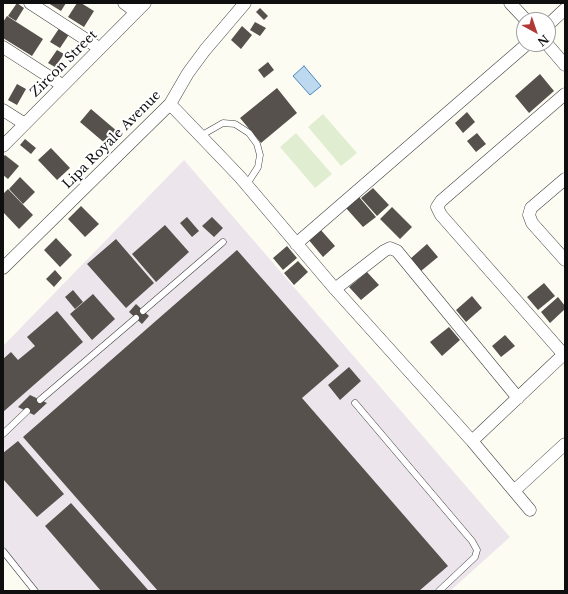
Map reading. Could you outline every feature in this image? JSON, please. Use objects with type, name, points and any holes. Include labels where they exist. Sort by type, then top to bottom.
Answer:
[{"type":"street","points":[[30,3],[99,48]]},
{"type":"street","points":[[124,3],[136,12]]},
{"type":"street","name":"Zircon Street","points":[[3,146],[145,3]]},
{"type":"street","name":"Lipa Royale Avenue","points":[[3,268],[170,104],[188,73],[205,50],[245,3]]},
{"type":"street","points":[[510,3],[518,12]]},
{"type":"street","points":[[556,17],[565,9]]},
{"type":"street","points":[[3,47],[62,85]]},
{"type":"street","points":[[296,244],[518,52]]},
{"type":"street","points":[[554,52],[565,65]]},
{"type":"street","points":[[472,441],[564,355],[441,215],[437,208],[441,201],[565,94]]},
{"type":"street","points":[[170,104],[247,184],[334,289],[472,441],[515,490],[530,510]]},
{"type":"street","points":[[3,110],[25,124]]},
{"type":"street","points":[[565,178],[531,208],[529,215],[532,224],[565,260]]},
{"type":"street","points":[[334,289],[384,251],[390,248],[397,251],[518,398]]},
{"type":"street","points":[[515,490],[565,444]]},
{"type":"lane","points":[[202,136],[223,123],[235,124],[249,134],[257,144],[260,155],[258,166],[247,184]]},
{"type":"lane","points":[[143,311],[223,242]]},
{"type":"lane","points":[[40,400],[136,318]]},
{"type":"lane","points":[[355,403],[472,541],[477,550],[475,557],[438,591]]},
{"type":"lane","points":[[3,434],[27,411]]},
{"type":"lane","points":[[3,552],[35,591]]},
{"type":"shaded area","points":[[184,160],[510,537],[450,591],[35,591],[3,552],[3,346]]},
{"type":"green space","points":[[323,114],[357,153],[341,166],[308,127]]},
{"type":"green space","points":[[296,133],[332,174],[315,188],[280,147]]},
{"type":"water","points":[[304,66],[321,86],[310,95],[293,76]]},
{"type":"building","points":[[17,3],[24,8],[16,21],[8,16]]},
{"type":"building","points":[[48,3],[66,3],[61,11]]},
{"type":"building","points":[[77,3],[81,3],[94,11],[84,27],[68,17]]},
{"type":"building","points":[[260,8],[268,16],[264,20],[256,12]]},
{"type":"building","points":[[7,16],[43,39],[32,56],[3,38],[3,22]]},
{"type":"building","points":[[255,22],[266,28],[260,36],[250,30]]},
{"type":"building","points":[[242,26],[252,35],[241,49],[231,40]]},
{"type":"building","points":[[60,27],[70,33],[60,48],[50,42]]},
{"type":"building","points":[[57,50],[64,54],[55,67],[48,63]]},
{"type":"building","points":[[268,62],[274,70],[264,78],[258,70]]},
{"type":"building","points":[[540,74],[554,91],[529,113],[515,96]]},
{"type":"building","points":[[17,84],[26,89],[17,105],[8,100]]},
{"type":"building","points":[[277,88],[297,113],[261,143],[240,118]]},
{"type":"building","points":[[91,109],[118,132],[107,145],[80,122]]},
{"type":"building","points":[[467,112],[475,122],[463,133],[455,123]]},
{"type":"building","points":[[477,133],[486,144],[476,152],[467,141]]},
{"type":"building","points":[[25,139],[36,148],[31,154],[20,145]]},
{"type":"building","points":[[51,148],[70,168],[57,180],[38,160]]},
{"type":"building","points":[[5,155],[19,166],[8,179],[3,175],[3,157]]},
{"type":"building","points":[[20,177],[35,192],[23,204],[9,189]]},
{"type":"building","points":[[373,188],[389,205],[377,216],[361,198]]},
{"type":"building","points":[[8,189],[33,215],[19,229],[3,212],[3,194]]},
{"type":"building","points":[[359,197],[376,217],[363,227],[346,208]]},
{"type":"building","points":[[81,206],[99,224],[85,237],[68,219]]},
{"type":"building","points":[[392,207],[412,227],[400,239],[380,219]]},
{"type":"building","points":[[187,217],[199,231],[192,237],[180,223]]},
{"type":"building","points":[[212,217],[223,228],[214,237],[202,226]]},
{"type":"building","points":[[165,225],[189,252],[156,282],[132,254]]},
{"type":"building","points":[[320,229],[335,246],[323,257],[308,239]]},
{"type":"building","points":[[56,238],[72,255],[60,267],[44,250]]},
{"type":"building","points":[[116,239],[154,283],[126,308],[87,264]]},
{"type":"building","points":[[427,244],[438,257],[421,271],[410,259]]},
{"type":"building","points":[[287,246],[297,258],[283,270],[273,258]]},
{"type":"building","points":[[237,250],[339,366],[302,398],[448,566],[419,591],[158,591],[23,437]]},
{"type":"building","points":[[298,261],[308,272],[294,285],[284,273]]},
{"type":"building","points":[[55,270],[62,278],[54,287],[46,279]]},
{"type":"building","points":[[367,272],[379,285],[361,300],[349,287]]},
{"type":"building","points":[[544,283],[555,296],[538,310],[527,297]]},
{"type":"building","points":[[73,290],[83,302],[75,309],[65,297]]},
{"type":"building","points":[[93,294],[115,319],[92,340],[70,314]]},
{"type":"building","points":[[472,296],[482,308],[466,322],[456,310]]},
{"type":"building","points":[[558,297],[565,306],[565,309],[550,323],[541,312]]},
{"type":"building","points":[[136,304],[149,316],[142,324],[129,312]]},
{"type":"building","points":[[57,311],[83,342],[3,412],[3,359],[11,352],[18,360],[35,346],[27,337]]},
{"type":"building","points":[[449,327],[460,340],[442,356],[430,342]]},
{"type":"building","points":[[505,335],[515,346],[501,357],[492,346]]},
{"type":"building","points":[[349,367],[361,381],[340,400],[328,385]]},
{"type":"building","points":[[30,395],[47,403],[34,415],[18,407]]},
{"type":"building","points":[[18,441],[64,494],[37,517],[3,479],[3,453]]},
{"type":"building","points":[[71,503],[149,591],[101,591],[45,526]]}]
